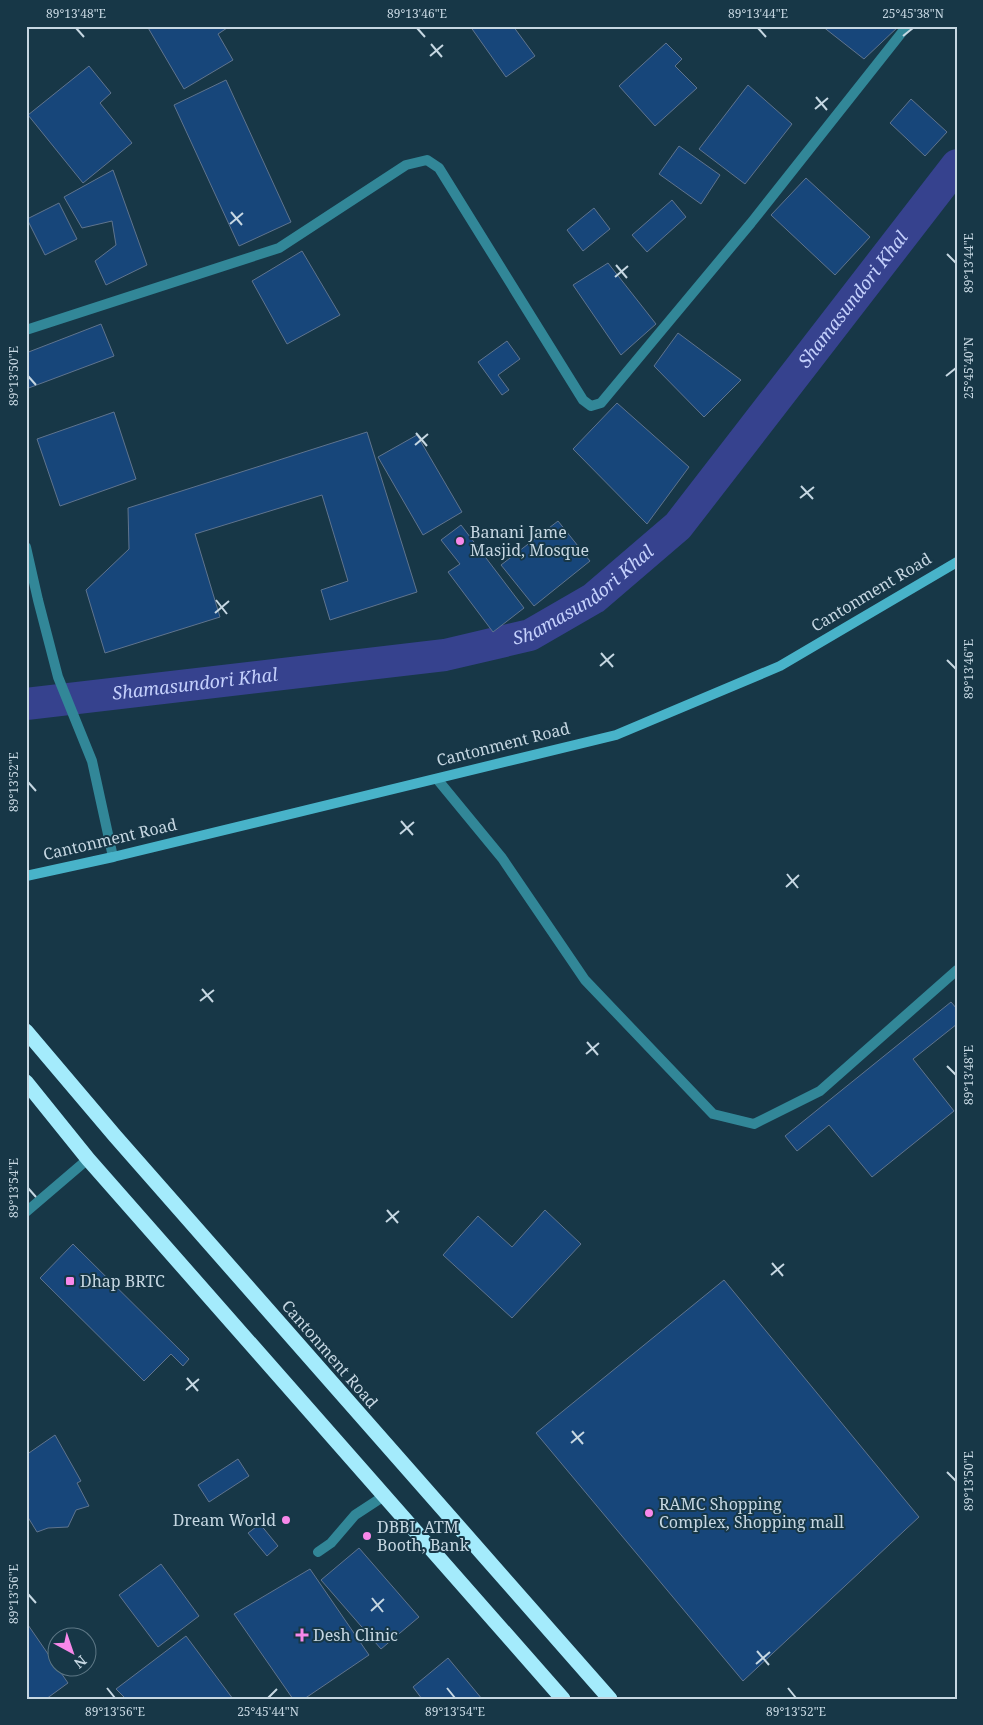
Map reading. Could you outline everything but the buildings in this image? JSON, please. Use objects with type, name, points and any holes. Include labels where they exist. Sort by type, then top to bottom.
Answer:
[{"type":"highway","name":"Cantonment Road","points":[[26,1031],[115,1136],[610,1699]]},
{"type":"highway","points":[[26,1082],[88,1159],[563,1699]]},
{"type":"street","points":[[26,330],[279,248],[406,165],[427,160],[439,168],[583,400],[591,406],[601,403],[751,223],[908,26]]},
{"type":"street","points":[[26,547],[58,677],[92,761],[113,857]]},
{"type":"street","name":"Cantonment Road","points":[[26,876],[113,857],[616,735],[780,666],[957,562]]},
{"type":"street","points":[[437,779],[502,858],[585,980],[713,1114],[754,1124],[820,1091],[957,970]]},
{"type":"street","points":[[26,1212],[88,1159]]},
{"type":"street","points":[[318,1552],[331,1543],[355,1515],[384,1496]]},
{"type":"waterway","name":"Shamasundori Khal","points":[[26,704],[445,655],[530,635],[594,598],[678,526],[957,165]]},
{"type":"place","name":"Banani Jame Masjid, Mosque","points":[[460,541]]},
{"type":"place","name":"Dhap BRTC","points":[[70,1281]]},
{"type":"place","name":"RAMC Shopping Complex, Shopping mall","points":[[649,1513]]},
{"type":"place","name":"Dream World","points":[[286,1520]]},
{"type":"place","name":"DBBL ATM Booth, Bank","points":[[367,1536]]},
{"type":"place","name":"Desh Clinic","points":[[302,1635]]}]
